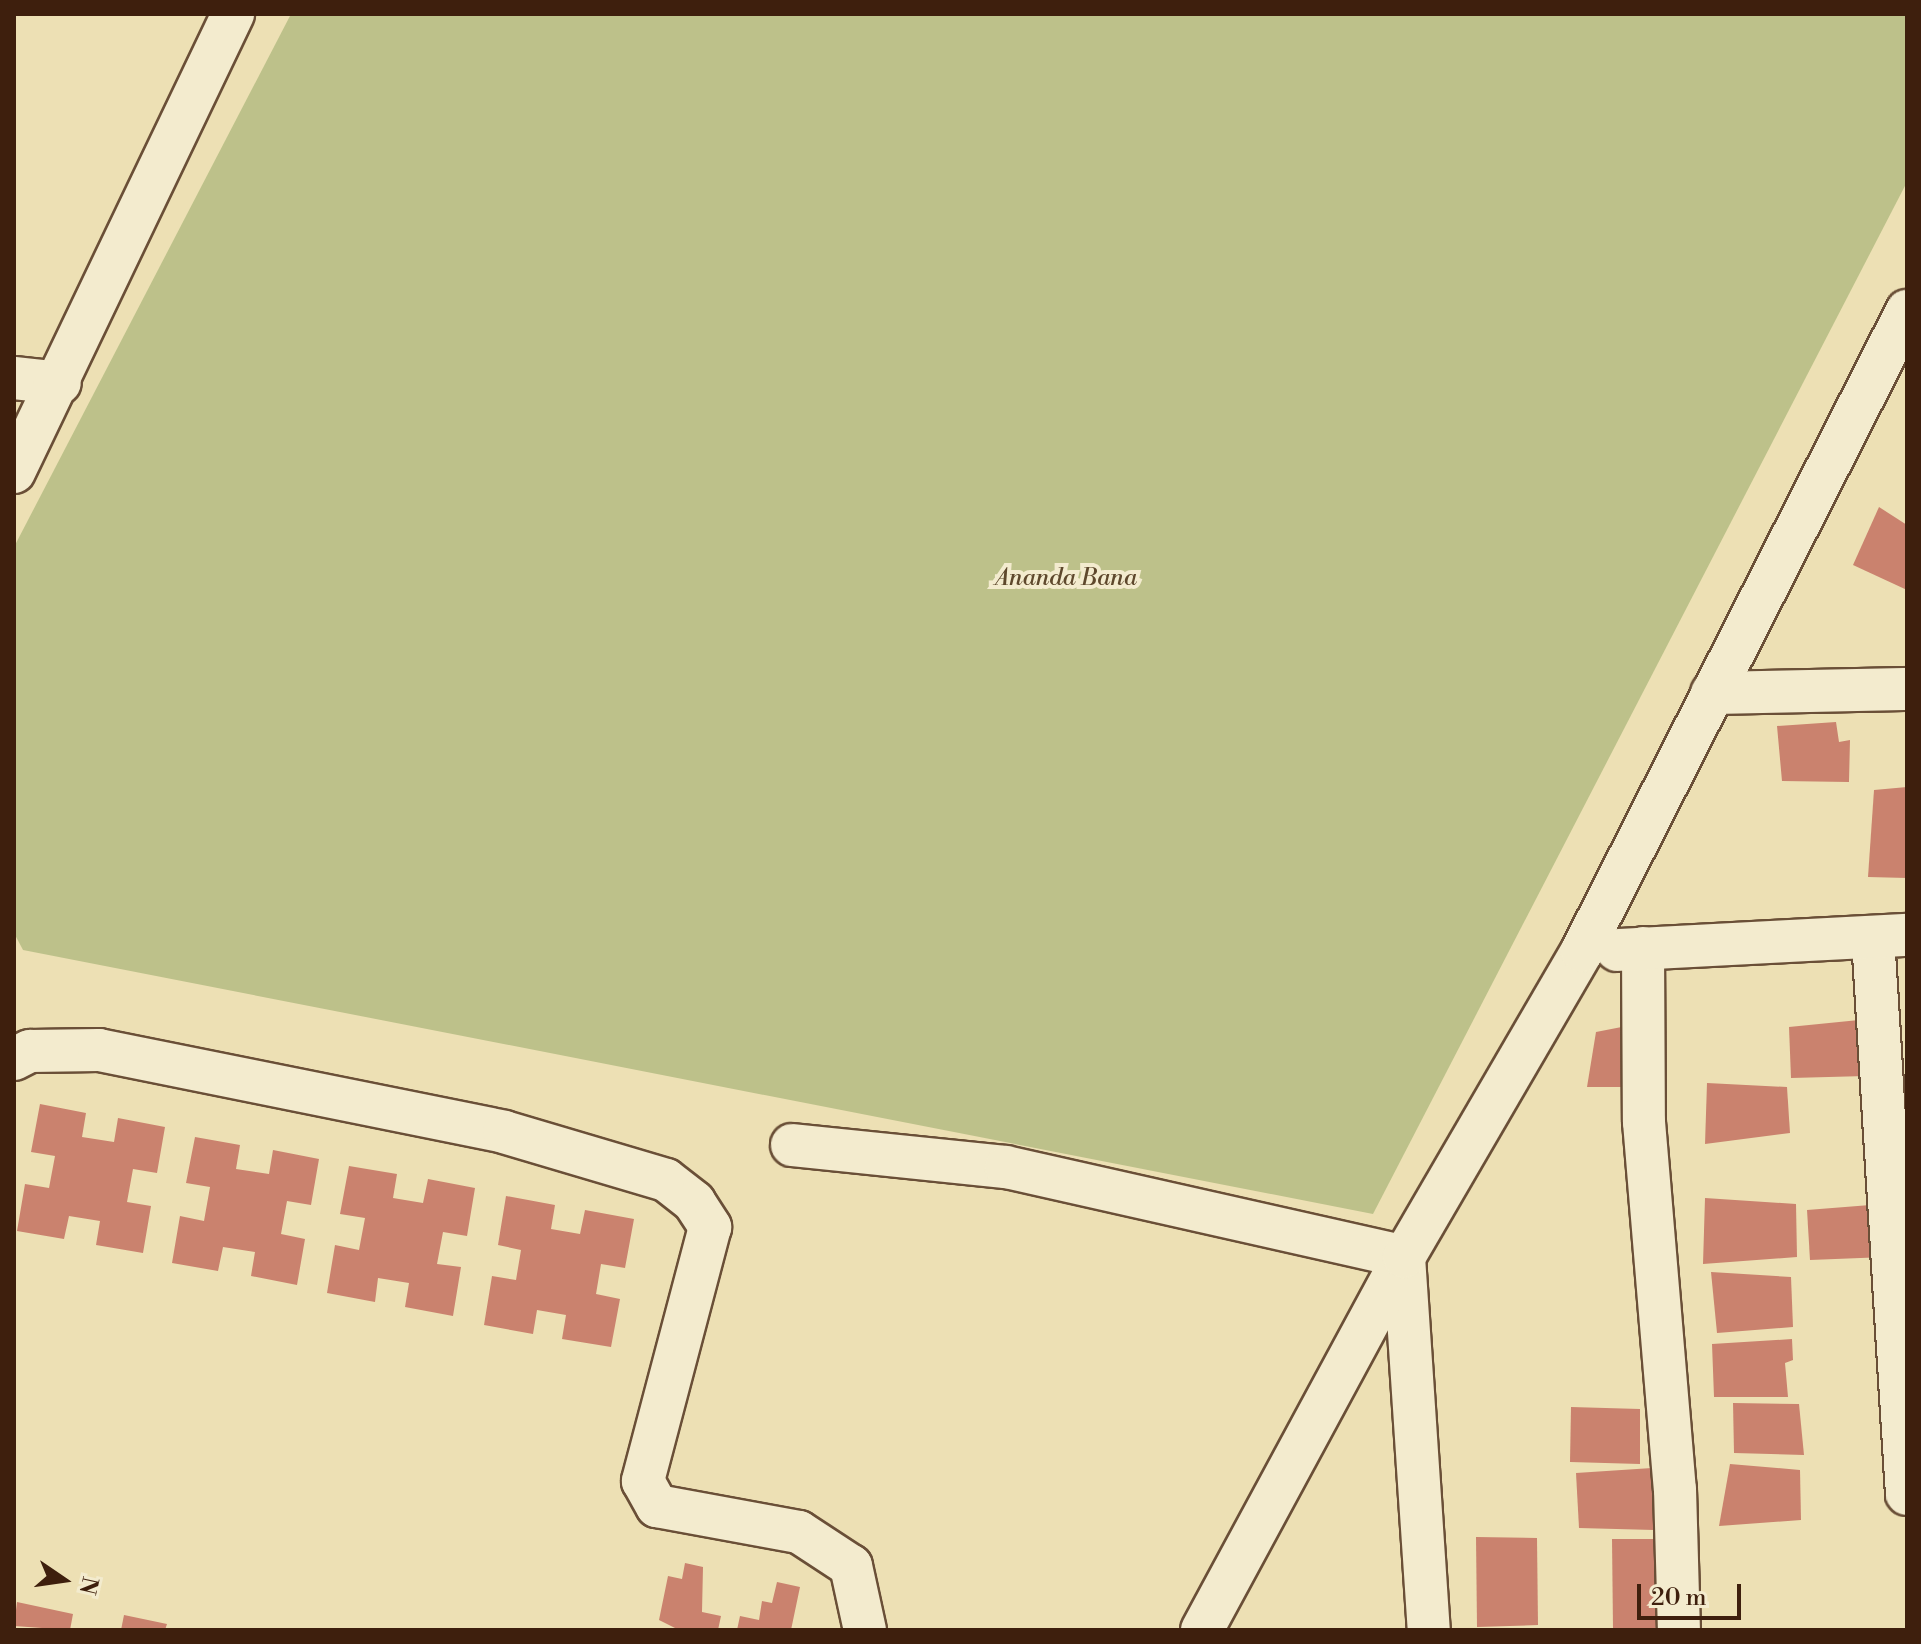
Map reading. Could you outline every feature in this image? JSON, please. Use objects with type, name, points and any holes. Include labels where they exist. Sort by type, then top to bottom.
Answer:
[{"type":"street","points":[[14,472],[60,383],[233,14]]},
{"type":"street","points":[[1202,1630],[1404,1257],[1582,951],[1907,311]]},
{"type":"street","points":[[14,378],[60,383]]},
{"type":"street","points":[[1712,693],[1907,689]]},
{"type":"street","points":[[1582,951],[1890,936],[1907,1494]]},
{"type":"street","points":[[1643,948],[1644,1122],[1675,1489],[1679,1630]]},
{"type":"street","points":[[14,1059],[30,1051],[99,1050],[504,1132],[666,1180],[694,1202],[710,1227],[643,1481],[657,1506],[799,1532],[851,1566],[865,1630]]},
{"type":"street","points":[[792,1145],[1006,1167],[1404,1257]]},
{"type":"street","points":[[1404,1257],[1429,1630]]},
{"type":"green space","name":"Ananda Bana","points":[[291,14],[1907,14],[1907,182],[1373,1214],[23,950],[14,933],[14,547]]},
{"type":"building","points":[[1879,507],[1907,525],[1907,590],[1853,565]]},
{"type":"building","points":[[1836,722],[1839,742],[1850,740],[1849,782],[1782,781],[1777,726]]},
{"type":"building","points":[[1907,787],[1907,878],[1868,877],[1874,790]]},
{"type":"building","points":[[1859,1020],[1866,1076],[1791,1078],[1789,1027]]},
{"type":"building","points":[[1637,1024],[1637,1087],[1587,1087],[1596,1032]]},
{"type":"building","points":[[1707,1083],[1787,1087],[1790,1133],[1705,1144]]},
{"type":"building","points":[[40,1104],[86,1113],[82,1137],[114,1142],[118,1118],[165,1127],[157,1173],[133,1169],[127,1202],[151,1206],[143,1253],[96,1245],[100,1221],[69,1216],[64,1239],[17,1231],[25,1184],[49,1188],[55,1156],[31,1152]]},
{"type":"building","points":[[195,1137],[240,1145],[236,1169],[269,1174],[273,1150],[319,1159],[311,1205],[287,1201],[281,1234],[305,1239],[297,1285],[251,1276],[255,1252],[223,1247],[218,1271],[172,1263],[180,1216],[204,1221],[210,1187],[186,1183]]},
{"type":"building","points":[[349,1166],[397,1174],[393,1198],[423,1203],[428,1179],[475,1188],[467,1236],[443,1232],[437,1264],[461,1267],[453,1316],[405,1307],[409,1283],[378,1278],[375,1302],[327,1293],[335,1245],[359,1250],[365,1218],[340,1214]]},
{"type":"building","points":[[506,1196],[555,1205],[551,1229],[580,1234],[585,1210],[634,1219],[625,1268],[601,1264],[596,1294],[620,1299],[611,1347],[562,1339],[566,1315],[537,1310],[533,1334],[484,1325],[492,1276],[516,1280],[521,1250],[498,1245]]},
{"type":"building","points":[[1705,1198],[1796,1204],[1797,1257],[1703,1264]]},
{"type":"building","points":[[1883,1204],[1886,1257],[1810,1260],[1807,1210]]},
{"type":"building","points":[[1711,1272],[1791,1277],[1793,1327],[1717,1333]]},
{"type":"building","points":[[1792,1339],[1793,1360],[1785,1363],[1788,1397],[1714,1397],[1712,1344]]},
{"type":"building","points":[[1733,1403],[1799,1404],[1804,1455],[1734,1453]]},
{"type":"building","points":[[1571,1407],[1640,1409],[1640,1464],[1570,1462]]},
{"type":"building","points":[[1730,1464],[1800,1470],[1801,1520],[1719,1526]]},
{"type":"building","points":[[1652,1468],[1654,1530],[1579,1528],[1576,1473]]},
{"type":"building","points":[[1476,1537],[1537,1538],[1538,1625],[1477,1627]]},
{"type":"building","points":[[1612,1539],[1663,1539],[1665,1629],[1613,1629]]},
{"type":"building","points":[[685,1563],[703,1567],[702,1612],[721,1616],[718,1630],[679,1630],[659,1620],[668,1576],[682,1579]]},
{"type":"building","points":[[777,1582],[800,1587],[791,1630],[737,1630],[740,1616],[759,1620],[762,1601],[772,1603]]},
{"type":"building","points":[[17,1602],[73,1614],[70,1630],[14,1626]]},
{"type":"building","points":[[124,1615],[167,1624],[165,1630],[121,1630]]}]
